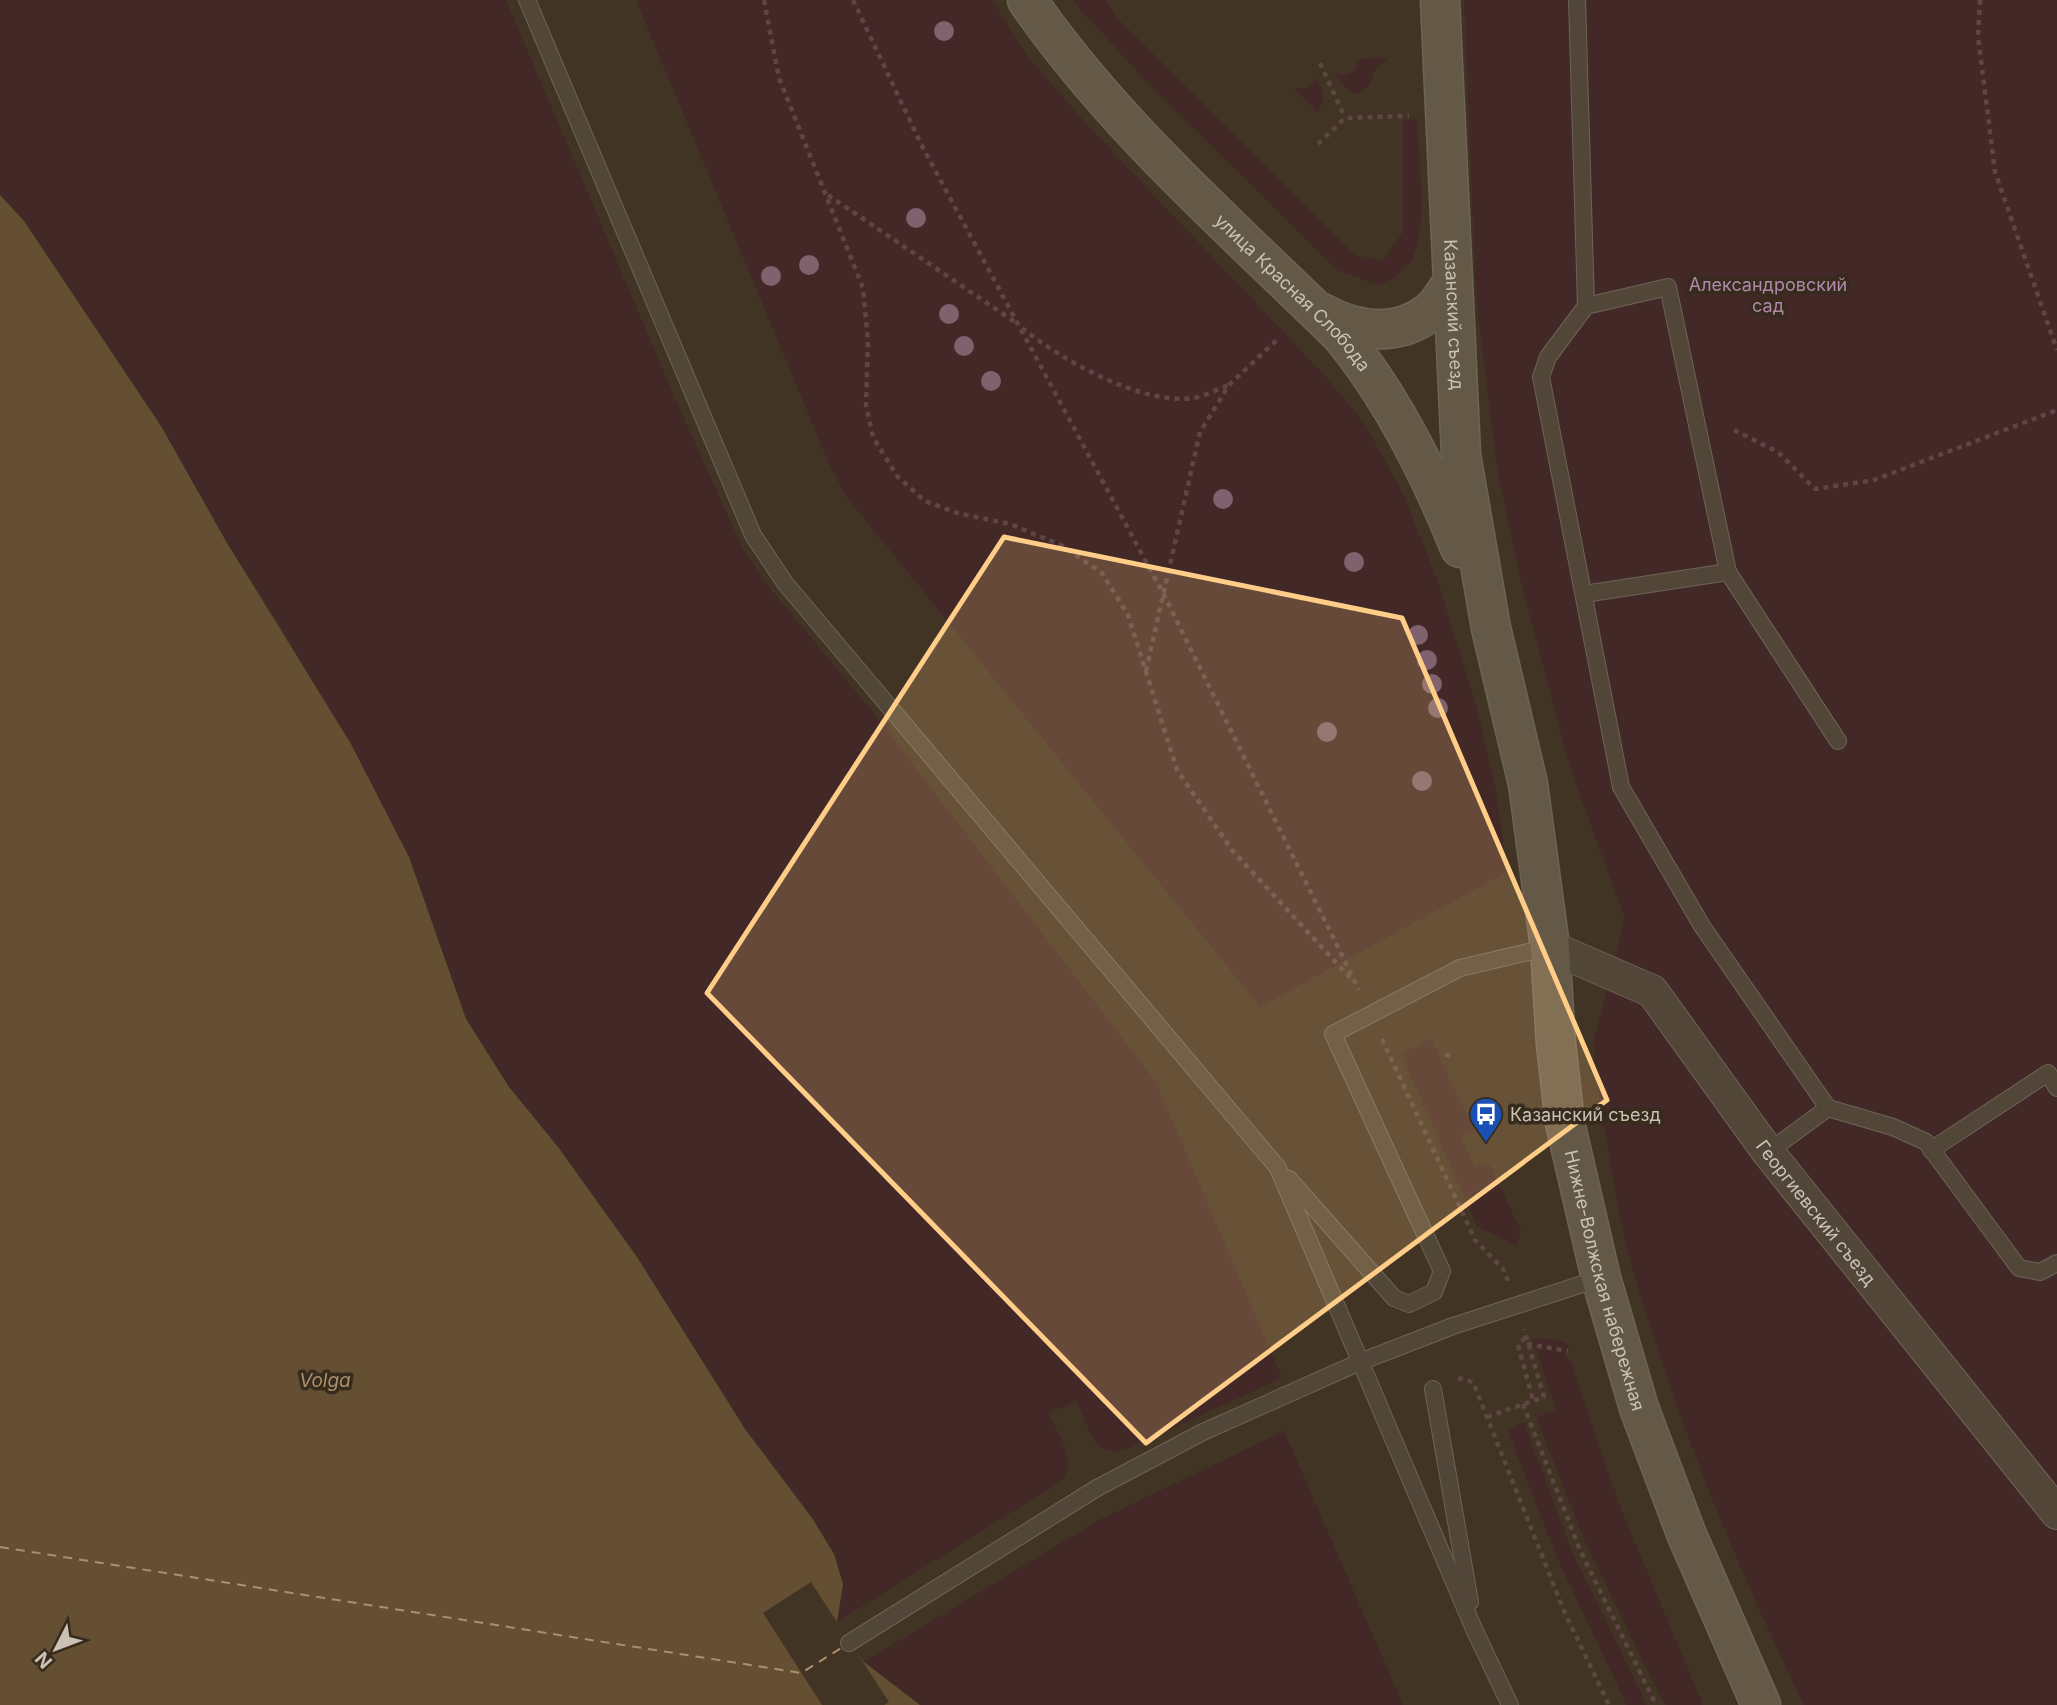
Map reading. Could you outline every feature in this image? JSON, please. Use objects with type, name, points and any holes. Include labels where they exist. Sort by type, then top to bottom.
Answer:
[{"type":"main road","name":"улица Красная Слобода","points":[[1027,0],[1063,53],[1126,122],[1312,307],[1363,362],[1440,498],[1491,628]]},
{"type":"main road","name":"Казанский съезд","points":[[1440,0],[1461,455],[1491,628]]},
{"type":"main road","points":[[1312,307],[1339,322],[1381,331],[1411,322],[1433,309],[1452,283]]},
{"type":"main road","name":"Нижне-Волжская набережная","points":[[1491,628],[1528,784],[1550,947],[1556,1044],[1565,1123],[1601,1278],[1648,1433],[1690,1545],[1761,1705]]},
{"type":"street","name":"Георгиевский съезд","points":[[1550,947],[1652,991],[1768,1152],[2057,1513]]},
{"type":"lane","points":[[527,0],[753,535],[785,583],[1278,1168],[1394,1298],[1409,1304],[1434,1292],[1442,1271],[1333,1034],[1460,968],[1550,947]]},
{"type":"lane","points":[[1577,0],[1586,306],[1548,357],[1541,377],[1620,787],[1702,926],[1828,1108],[1893,1127],[1926,1142],[2019,1268],[2040,1272],[2057,1263]]},
{"type":"lane","points":[[1586,306],[1668,287],[1728,572],[1838,741]]},
{"type":"lane","points":[[1584,594],[1728,572]]},
{"type":"lane","points":[[1931,1150],[2048,1073],[2057,1088]]},
{"type":"lane","points":[[1768,1152],[1828,1108]]},
{"type":"lane","points":[[1278,1168],[1474,1629],[1510,1705]]},
{"type":"lane","points":[[849,1643],[1097,1488],[1203,1432],[1360,1362],[1453,1326],[1601,1278]]},
{"type":"lane","points":[[1433,1390],[1474,1629]]},
{"type":"path","points":[[764,0],[779,78],[863,288],[868,341],[866,405],[873,437],[897,476],[925,501],[957,513],[1010,524],[1061,545],[1102,573],[1128,615],[1165,740],[1177,770],[1233,850],[1357,985]]},
{"type":"path","points":[[853,0],[921,144],[1165,597],[1357,985],[1475,1240],[1503,1269]]},
{"type":"path","points":[[1980,0],[1978,36],[1995,172],[2057,350]]},
{"type":"path","points":[[1320,63],[1345,118]]},
{"type":"path","points":[[1318,144],[1345,118],[1420,115]]},
{"type":"path","points":[[828,195],[1018,324],[1038,341],[1105,378],[1156,396],[1194,398],[1229,385]]},
{"type":"path","points":[[1146,671],[1165,597],[1199,432],[1229,385],[1280,337]]},
{"type":"path","points":[[1734,430],[1778,452],[1815,489],[1874,480],[2057,410]]},
{"type":"path","points":[[1526,1338],[1518,1345],[1533,1400]]},
{"type":"path","points":[[1487,1417],[1545,1397],[1527,1345],[1567,1351]]},
{"type":"path","points":[[1473,1382],[1564,1611],[1609,1705]]},
{"type":"path","points":[[1523,1405],[1580,1550],[1656,1705]]},
{"type":"highlighted area","points":[[1004,537],[1402,618],[1607,1100],[1146,1443],[707,993]]},
{"type":"green space","points":[[0,0],[506,0],[677,403],[742,547],[773,592],[875,715],[1156,1082],[1282,1378],[1123,1451],[1113,1451],[1098,1443],[1088,1428],[1077,1401],[1049,1413],[1067,1454],[1067,1471],[1063,1480],[837,1622],[843,1584],[834,1554],[812,1518],[745,1429],[637,1257],[558,1147],[509,1087],[466,1019],[409,857],[289,640],[227,543],[161,426],[24,221],[0,195]]},
{"type":"green space","points":[[636,0],[992,0],[1030,59],[1091,129],[1326,377],[1365,424],[1403,494],[1437,579],[1478,712],[1496,791],[1507,872],[1260,1007],[846,496],[831,468]]},
{"type":"green space","points":[[1072,0],[1106,0],[1116,17],[1355,255],[1383,261],[1403,232],[1403,120],[1417,119],[1420,229],[1409,264],[1397,275],[1378,285],[1337,270],[1146,81]]},
{"type":"green space","name":"Александровский сад","points":[[1464,0],[2057,0],[2057,1705],[1804,1705],[1732,1547],[1669,1384],[1627,1249],[1595,1070],[1594,1040],[1625,918],[1570,768],[1522,586],[1497,469],[1476,298]]},
{"type":"green space","points":[[1388,58],[1374,72],[1370,85],[1357,94],[1348,91],[1333,72],[1345,76],[1354,70],[1357,59]]},
{"type":"green space","points":[[1318,79],[1324,98],[1318,112],[1293,88],[1305,88]]},
{"type":"green space","points":[[1431,1039],[1474,1130],[1460,1136],[1475,1168],[1489,1163],[1521,1231],[1516,1245],[1477,1226],[1401,1054]]},
{"type":"green space","points":[[1532,1338],[1557,1340],[1569,1345],[1565,1356],[1571,1362],[1621,1509],[1703,1705],[1665,1705],[1587,1547],[1536,1417],[1556,1410]]},
{"type":"green space","points":[[1524,1422],[1572,1552],[1647,1705],[1627,1705],[1557,1558],[1507,1429]]},
{"type":"green space","points":[[1284,1431],[1403,1705],[920,1705],[864,1662],[1101,1519]]},
{"type":"water","name":"Volga","points":[[0,195],[24,221],[161,426],[227,543],[351,744],[409,857],[466,1019],[509,1087],[558,1147],[637,1257],[745,1429],[812,1518],[834,1554],[843,1584],[837,1622],[849,1643],[864,1662],[920,1705],[0,1705]]},
{"type":"pier","points":[[811,1582],[889,1702],[884,1705],[822,1705],[763,1613]]},
{"type":"ferry route","points":[[0,1547],[801,1673],[843,1647]]},
{"type":"place","name":"Казанский съезд","points":[[1486,1144]]}]
